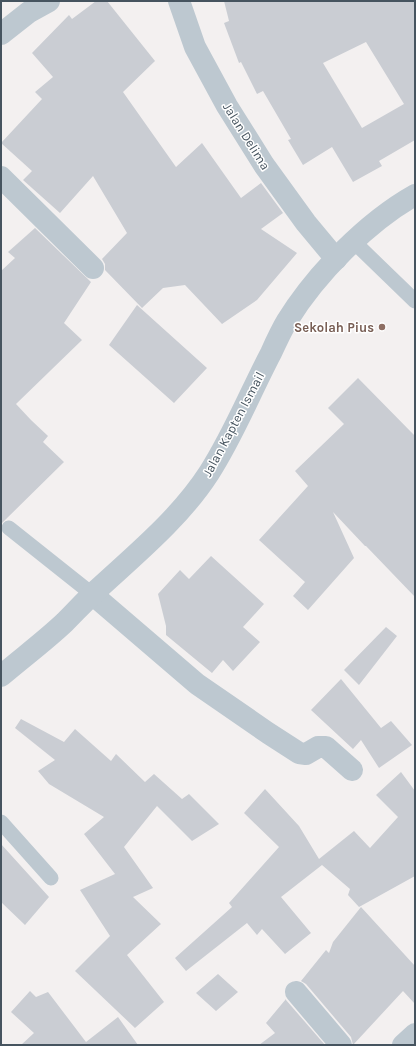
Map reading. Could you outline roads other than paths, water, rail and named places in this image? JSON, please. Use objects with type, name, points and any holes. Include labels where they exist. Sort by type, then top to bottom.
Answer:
[{"type":"street","points":[[1,34],[29,12],[49,1]]},
{"type":"street","name":"Jalan Delima","points":[[179,1],[195,48],[227,106],[264,165],[306,223],[336,259]]},
{"type":"street","points":[[1,177],[93,268]]},
{"type":"street","name":"Jalan Kapten Ismail","points":[[1,676],[64,622],[92,594],[150,542],[187,502],[208,474],[229,438],[287,322],[311,287],[336,259],[369,228],[400,203],[415,195]]},
{"type":"street","points":[[92,594],[197,684],[268,733],[300,753],[306,754],[318,747],[326,747],[352,770]]},
{"type":"street","points":[[296,992],[342,1045]]},
{"type":"street","points":[[403,1045],[415,1034]]},
{"type":"lane","points":[[354,242],[415,301]]},
{"type":"lane","points":[[9,528],[92,594]]},
{"type":"lane","points":[[1,822],[51,878]]},
{"type":"place","name":"Sekolah Pius","points":[[382,327]]}]
